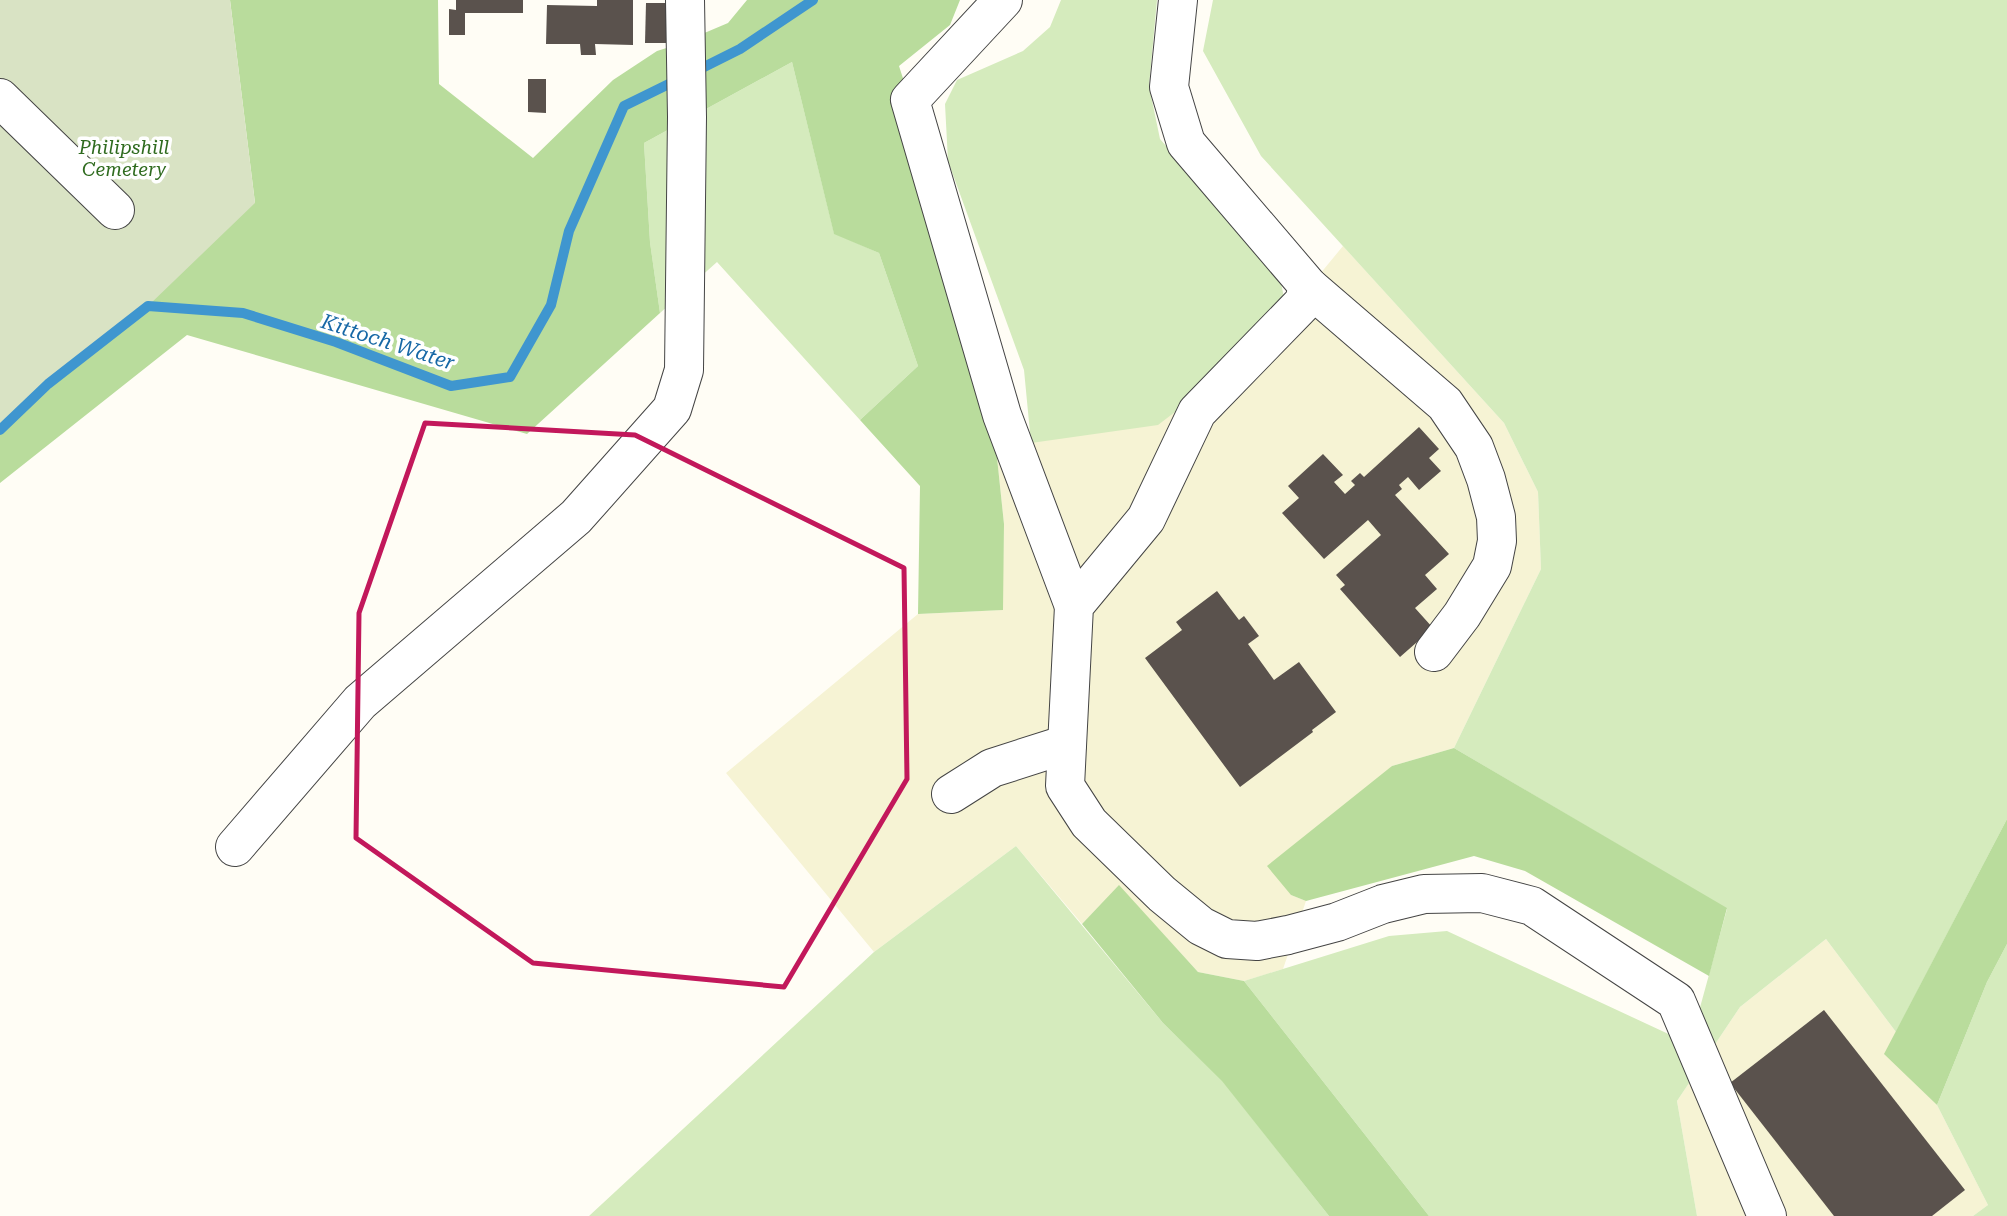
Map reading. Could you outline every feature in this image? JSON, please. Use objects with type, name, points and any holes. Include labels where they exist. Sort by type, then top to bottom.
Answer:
[{"type":"lane","points":[[1003,0],[910,100],[1002,415],[1074,606],[1065,786],[1089,823],[1162,894],[1201,926],[1227,939],[1257,941],[1288,935],[1337,922],[1383,904],[1424,894],[1482,893],[1532,906],[1676,1001],[1767,1216]]},
{"type":"lane","points":[[1178,0],[1169,87],[1186,143],[1309,287],[1445,404],[1474,447],[1496,517],[1497,541],[1492,566],[1462,615],[1434,652]]},
{"type":"lane","points":[[235,847],[360,702],[576,517],[672,409],[684,370],[687,117],[685,16]]},
{"type":"lane","points":[[0,98],[116,210]]},
{"type":"lane","points":[[1074,606],[1146,519],[1197,412],[1303,303],[1309,287]]},
{"type":"lane","points":[[951,794],[992,768],[1067,744]]},
{"type":"highlighted area","points":[[425,423],[635,435],[904,568],[907,779],[784,987],[533,963],[356,838],[359,613]]},
{"type":"shaded area","points":[[1343,246],[1504,423],[1538,492],[1541,569],[1454,748],[1392,766],[1291,895],[1306,901],[1283,969],[1244,981],[1198,972],[1119,886],[1082,924],[1016,846],[874,952],[726,773],[918,614],[1002,610],[1004,524],[996,448],[1031,443],[1287,314]]},
{"type":"shaded area","points":[[1826,939],[1896,1032],[1885,1054],[1937,1105],[1988,1205],[1973,1216],[1697,1216],[1677,1101],[1740,1007]]},
{"type":"green space","name":"Philipshill Cemetery","points":[[0,0],[230,0],[255,203],[148,306],[48,384],[0,430]]},
{"type":"green space","points":[[230,0],[438,0],[439,84],[533,158],[613,80],[657,51],[728,23],[747,0],[960,0],[950,25],[899,66],[910,100],[996,448],[1004,524],[1003,610],[918,614],[920,486],[860,420],[918,366],[879,253],[834,234],[792,62],[644,143],[650,242],[660,313],[527,434],[187,335],[0,483],[0,176],[255,203]]},
{"type":"green space","points":[[1061,0],[1157,0],[1149,86],[1160,139],[1280,277],[1287,314],[1188,402],[1158,425],[1031,443],[1024,370],[948,161],[945,104],[957,80],[1023,51],[1050,27]]},
{"type":"green space","points":[[1213,0],[2007,0],[2007,819],[1896,1032],[1826,939],[1740,1007],[1677,1101],[1697,1216],[1429,1216],[1244,981],[1389,936],[1447,931],[1690,1044],[1727,909],[1454,748],[1541,569],[1538,492],[1504,423],[1261,156],[1203,51]]},
{"type":"green space","points":[[792,62],[834,233],[879,253],[918,366],[860,420],[717,262],[660,313],[650,242],[644,143]]},
{"type":"green space","points":[[1454,748],[1727,908],[1709,976],[1525,871],[1474,856],[1306,901],[1291,895],[1267,866],[1392,766]]},
{"type":"green space","points":[[2007,819],[2007,944],[1987,982],[1937,1105],[1884,1054]]},
{"type":"green space","points":[[1016,846],[1163,1023],[1222,1080],[1329,1216],[589,1216],[874,952]]},
{"type":"green space","points":[[1119,885],[1198,972],[1244,981],[1429,1216],[1329,1216],[1222,1081],[1163,1023],[1082,924]]},
{"type":"green space","points":[[2007,944],[2007,1216],[1973,1216],[1988,1205],[1937,1105],[1987,982]]},
{"type":"building","points":[[456,0],[523,0],[523,13],[465,13],[465,35],[449,35],[449,9],[456,10]]},
{"type":"building","points":[[597,0],[633,0],[633,45],[595,44],[596,55],[581,55],[580,44],[546,44],[547,5],[597,6]]},
{"type":"building","points":[[646,3],[668,3],[668,43],[645,43]]},
{"type":"building","points":[[528,79],[546,79],[546,113],[528,112]]},
{"type":"building","points":[[1419,427],[1439,449],[1429,458],[1441,471],[1419,490],[1408,477],[1399,485],[1402,489],[1395,495],[1449,554],[1425,575],[1437,589],[1415,608],[1433,628],[1400,657],[1340,589],[1345,585],[1336,575],[1381,535],[1368,520],[1324,559],[1282,513],[1299,498],[1288,486],[1323,454],[1343,475],[1334,482],[1345,494],[1355,485],[1351,481],[1360,473],[1364,477]]},
{"type":"building","points":[[1217,591],[1239,620],[1244,616],[1259,636],[1248,644],[1274,680],[1299,662],[1336,712],[1240,787],[1145,658],[1182,630],[1176,622]]},
{"type":"building","points":[[1824,1010],[1965,1190],[1932,1216],[1834,1216],[1730,1083]]},
{"type":"waterway","name":"Kittoch Water","points":[[694,72],[740,49],[813,0]]},
{"type":"waterway","name":"Kittoch Water","points":[[0,430],[48,384],[148,306],[243,313],[336,342],[451,386],[510,377],[551,305],[569,231],[624,106],[677,80]]}]
